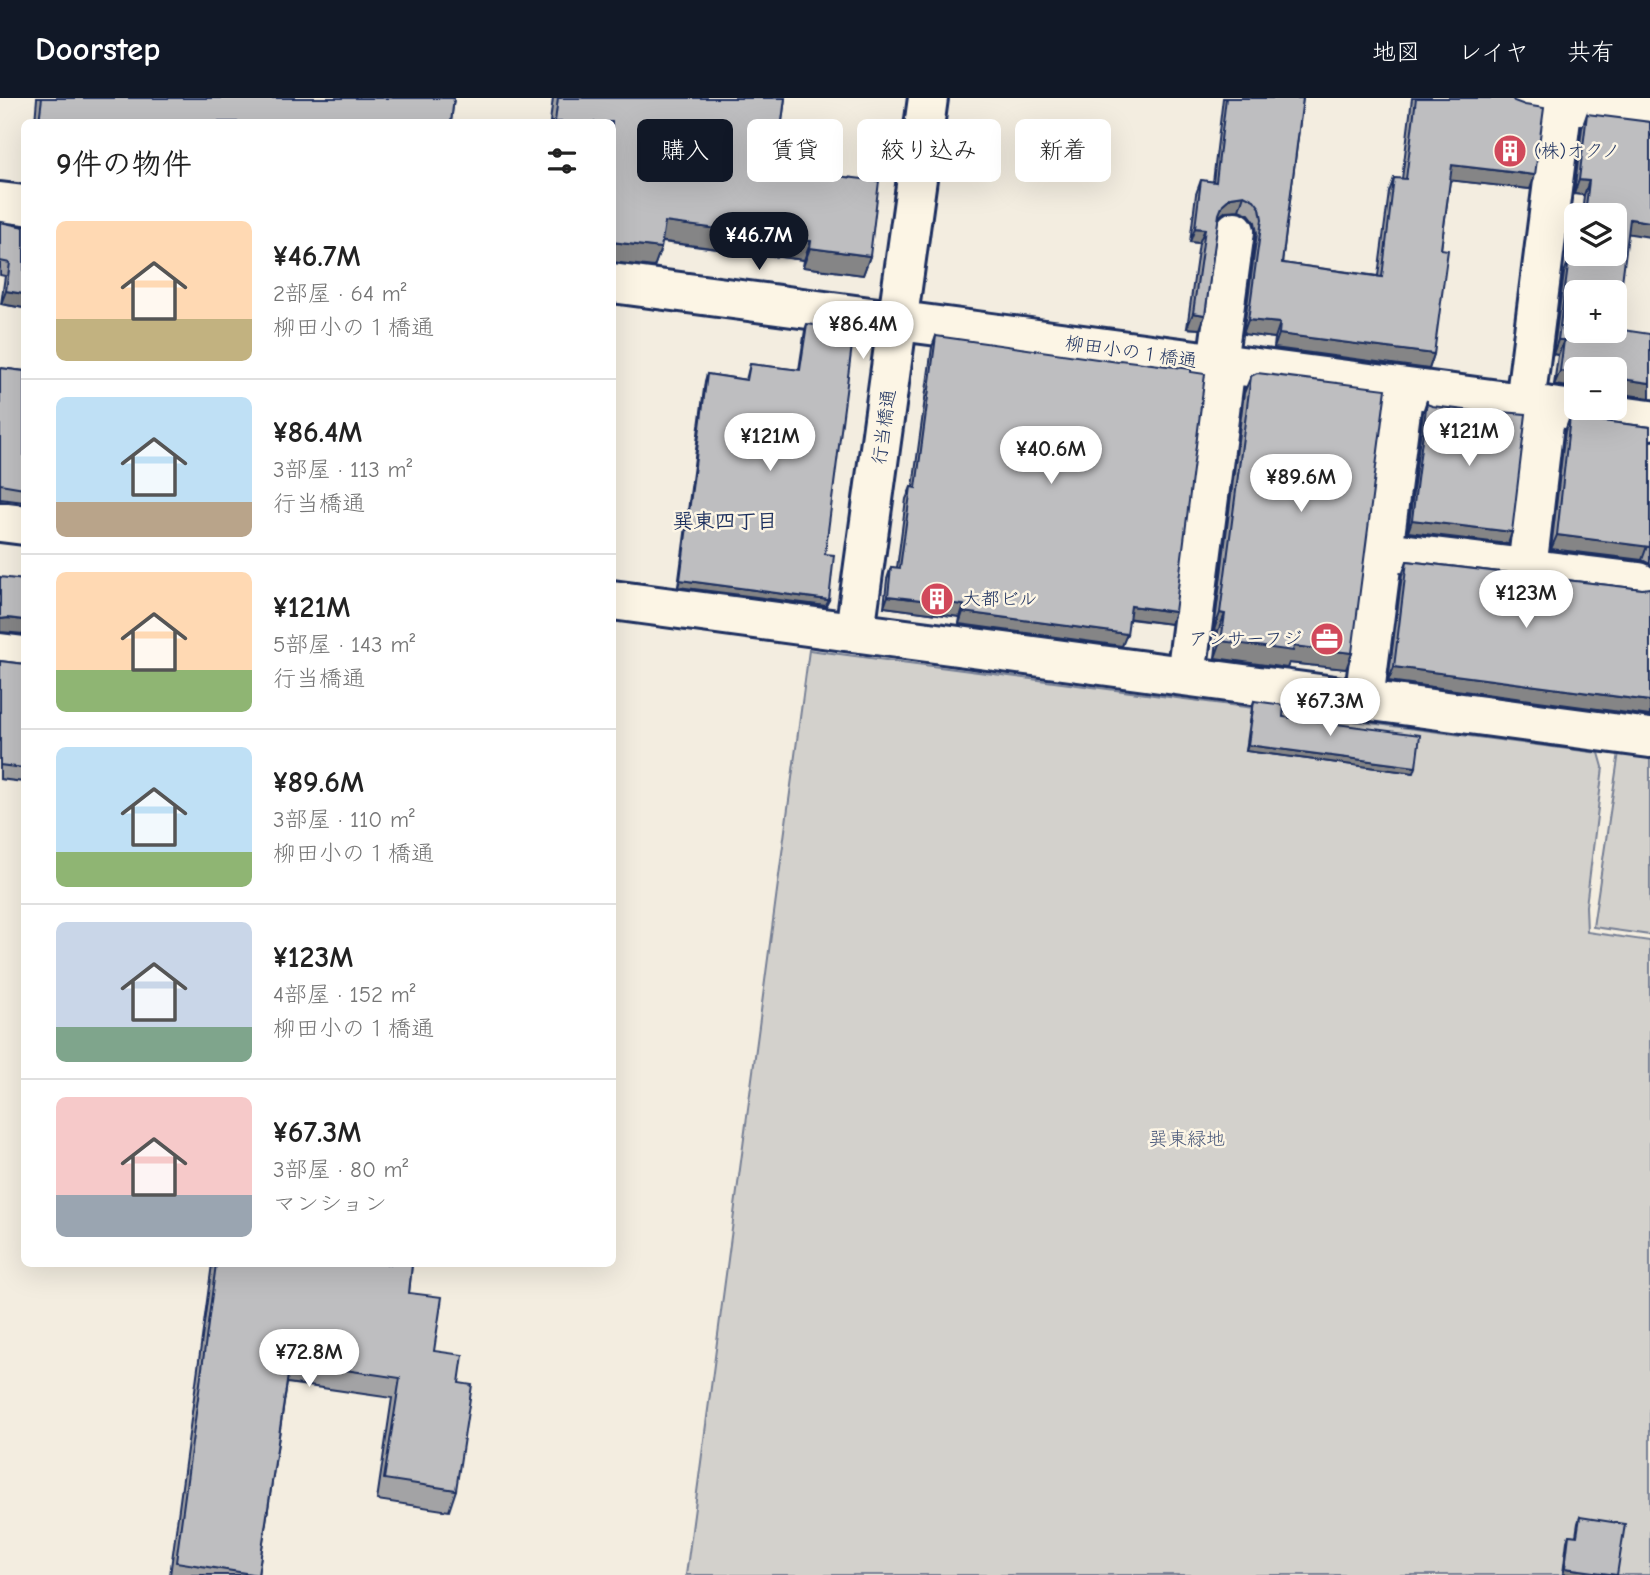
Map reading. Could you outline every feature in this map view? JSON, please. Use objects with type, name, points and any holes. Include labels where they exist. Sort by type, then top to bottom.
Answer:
[{"type":"street","name":"行当橋通","points":[[855,631],[928,98]]},
{"type":"street","points":[[1523,98],[1650,114]]},
{"type":"street","points":[[1527,569],[1536,405],[1563,103]]},
{"type":"street","points":[[0,202],[21,205]]},
{"type":"street","points":[[1186,676],[1235,231]]},
{"type":"street","name":"柳田小の１橋通","points":[[616,284],[1650,420]]},
{"type":"street","points":[[1364,699],[1404,388]]},
{"type":"street","points":[[0,522],[21,525]]},
{"type":"street","points":[[1384,551],[1639,582]]},
{"type":"street","points":[[616,601],[1650,738]]},
{"type":"street","points":[[0,653],[21,656]]},
{"type":"green space","name":"巽東緑地","points":[[809,650],[1599,753],[1603,767],[1586,906],[1587,932],[1650,941],[1650,1575],[686,1575]]},
{"type":"green space","points":[[1619,752],[1650,756],[1650,935],[1593,927]]},
{"type":"building","points":[[42,98],[454,98],[451,119],[39,119]]},
{"type":"building","points":[[558,98],[785,98],[782,119],[747,119],[747,182],[843,182],[843,177],[857,178],[857,182],[879,182],[870,256],[810,248],[811,241],[665,222],[661,248],[616,242],[616,119],[555,119]]},
{"type":"building","points":[[1226,98],[1303,98],[1282,263],[1382,277],[1394,178],[1406,179],[1416,98],[1512,98],[1525,105],[1544,108],[1535,175],[1452,165],[1441,249],[1448,250],[1434,354],[1279,334],[1280,323],[1248,320],[1262,219],[1260,208],[1254,200],[1244,195],[1231,197],[1223,204],[1219,214],[1205,315],[1193,313],[1205,229],[1195,228],[1201,180],[1216,182]]},
{"type":"building","points":[[1587,114],[1650,122],[1650,222],[1630,219],[1627,243],[1627,203],[1586,203],[1589,181],[1579,180]]},
{"type":"building","points":[[0,222],[21,226],[21,294],[6,291],[10,263],[0,261]]},
{"type":"building","points":[[1568,266],[1624,266],[1622,280],[1566,280]]},
{"type":"building","points":[[1564,296],[1564,340],[1558,340]]},
{"type":"building","points":[[807,324],[854,330],[825,554],[834,555],[829,600],[680,580],[707,374],[747,380],[750,364],[800,370]]},
{"type":"building","points":[[1627,331],[1650,334],[1650,383],[1627,380],[1627,357],[1564,357],[1564,371],[1560,371],[1564,340],[1564,343],[1627,343]]},
{"type":"building","points":[[936,336],[1118,362],[1120,360],[1191,369],[1191,372],[1205,374],[1175,612],[1131,606],[1127,634],[963,612],[964,605],[888,596],[891,567],[900,568],[911,487],[916,488]]},
{"type":"building","points":[[0,368],[21,371],[21,488],[0,484]]},
{"type":"building","points":[[1257,373],[1386,389],[1352,653],[1294,646],[1293,651],[1221,641],[1225,614],[1220,613],[1251,376]]},
{"type":"building","points":[[1427,400],[1427,404],[1432,406],[1526,414],[1512,532],[1412,520]]},
{"type":"building","points":[[1570,420],[1594,420],[1650,427],[1650,547],[1557,535]]},
{"type":"building","points":[[1407,561],[1650,588],[1650,701],[1394,667]]},
{"type":"building","points":[[0,577],[21,580],[21,620],[0,619]]},
{"type":"building","points":[[0,661],[21,664],[21,768],[0,765]]},
{"type":"building","points":[[1254,701],[1284,705],[1283,717],[1420,735],[1416,767],[1248,745]]},
{"type":"building","points":[[216,1267],[412,1267],[409,1293],[442,1297],[434,1351],[463,1355],[459,1383],[472,1385],[456,1490],[384,1479],[400,1378],[290,1362],[258,1575],[176,1562]]},
{"type":"building","points":[[1580,1517],[1625,1524],[1617,1575],[1565,1568],[1569,1535],[1577,1536]]},
{"type":"place","name":"(株)オクノ","points":[[1510,151]]},
{"type":"place","name":"大都ビル","points":[[937,599]]},
{"type":"place","name":"アンサーフジ","points":[[1327,639]]},
{"type":"district","name":"巽東四丁目","points":[[725,521]]}]
